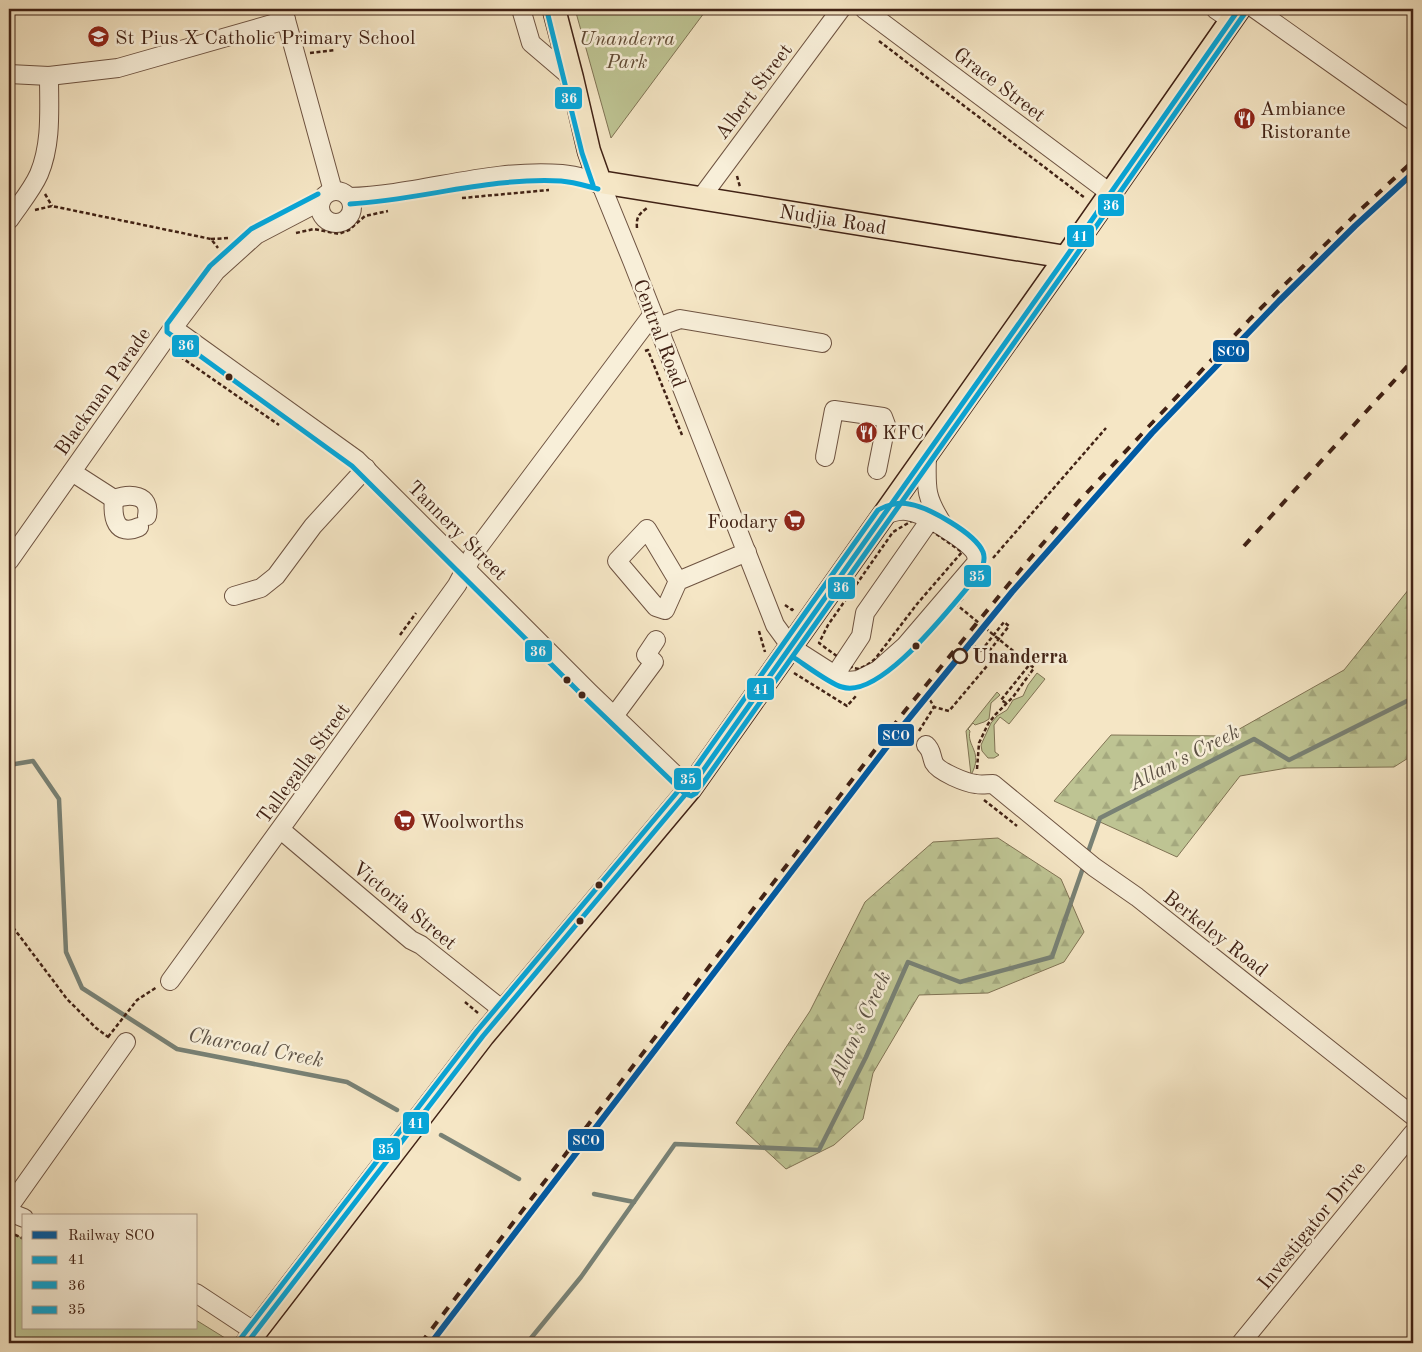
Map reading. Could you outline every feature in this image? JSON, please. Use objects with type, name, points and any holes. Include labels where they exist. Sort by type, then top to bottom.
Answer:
[{"type":"main road","name":"Central Road","points":[[554,9],[588,151],[600,182]]},
{"type":"main road","points":[[251,1338],[426,1108],[504,1011],[690,790],[1066,257],[1228,13]]},
{"type":"main road","name":"Nudjia Road","points":[[600,182],[1066,257]]},
{"type":"street","points":[[521,9],[531,43],[572,78]]},
{"type":"street","name":"Albert Street","points":[[700,199],[841,9]]},
{"type":"street","name":"Grace Street","points":[[864,9],[1110,193]]},
{"type":"street","points":[[1255,9],[1413,121]]},
{"type":"street","points":[[9,74],[49,76],[118,68],[285,14],[336,203]]},
{"type":"street","points":[[9,220],[39,174],[46,149],[50,122],[49,76]]},
{"type":"street","name":"Blackman Parade","points":[[9,561],[173,328],[216,271],[264,229],[290,227],[336,203],[456,182],[527,174],[567,175],[600,182]]},
{"type":"street","name":"Central Road","points":[[600,182],[775,625],[791,647]]},
{"type":"street","points":[[655,320],[680,319],[822,343]]},
{"type":"street","name":"Tallegalla Street","points":[[170,981],[457,585],[480,545],[655,320]]},
{"type":"street","name":"Tannery Street","points":[[173,328],[366,468],[690,790]]},
{"type":"street","points":[[825,457],[834,410],[883,417],[886,425],[877,470]]},
{"type":"street","points":[[884,515],[896,511],[907,511],[917,514],[929,523],[974,552],[977,559],[973,569],[905,646],[878,670],[867,677],[853,681],[843,680],[840,668],[861,636],[865,613],[929,523],[926,455]]},
{"type":"street","points":[[234,596],[261,588],[276,576],[313,526],[366,468]]},
{"type":"street","points":[[72,472],[114,499]]},
{"type":"street","points":[[125,495],[135,496],[144,500],[148,509],[143,522],[131,531],[123,530],[116,524],[112,511],[114,499],[125,495]]},
{"type":"street","points":[[678,581],[746,552]]},
{"type":"street","points":[[614,716],[654,662],[646,655],[656,640]]},
{"type":"street","points":[[791,647],[840,668]]},
{"type":"street","name":"Berkeley Road","points":[[922,738],[939,769],[966,782],[984,784],[1137,897],[1413,1116]]},
{"type":"street","name":"Victoria Street","points":[[281,830],[411,940],[421,945],[504,1011]]},
{"type":"street","points":[[9,1207],[119,1042]]},
{"type":"street","name":"Investigator Drive","points":[[1241,1343],[1413,1133]]},
{"type":"street","points":[[9,1212],[22,1217]]},
{"type":"street","points":[[198,1295],[251,1338]]},
{"type":"path","points":[[876,39],[1085,198]]},
{"type":"path","points":[[309,54],[335,50]]},
{"type":"path","points":[[45,189],[45,195],[52,206]]},
{"type":"path","points":[[455,199],[552,190]]},
{"type":"path","points":[[35,210],[52,206],[211,239],[232,238],[226,244]]},
{"type":"path","points":[[640,236],[636,227],[637,218],[650,207]]},
{"type":"path","points":[[290,227],[339,234],[349,230],[365,216],[390,210]]},
{"type":"path","points":[[211,239],[220,250]]},
{"type":"path","points":[[172,352],[287,430]]},
{"type":"path","points":[[819,642],[840,668],[859,669],[867,666],[875,659],[917,604],[962,552],[929,523]]},
{"type":"path","points":[[963,598],[957,605],[1034,668],[1006,704],[992,718],[980,740],[984,784],[981,798],[1018,827]]},
{"type":"path","points":[[981,651],[1004,622],[1009,626],[986,655]]},
{"type":"path","points":[[973,645],[995,663]]},
{"type":"path","points":[[930,700],[934,707],[949,711],[992,660]]},
{"type":"path","points":[[1006,704],[1001,700],[1030,664]]},
{"type":"path","points":[[794,673],[847,706],[859,694]]},
{"type":"path","points":[[922,738],[934,707]]},
{"type":"path","points":[[9,922],[67,999],[96,1028],[119,1042]]},
{"type":"path","points":[[119,1042],[117,1025],[137,1000],[147,992],[170,981]]},
{"type":"path","points":[[9,1232],[22,1238]]},
{"type":"green space","name":"Unanderra Park","points":[[575,9],[707,9],[611,138]]},
{"type":"green space","points":[[1413,584],[1413,755],[1394,767],[1287,768],[1240,776],[1177,857],[1054,801],[1111,735],[1227,736],[1344,670]]},
{"type":"green space","points":[[1037,673],[1045,679],[1009,724],[1000,717],[994,725],[995,752],[999,755],[994,758],[988,758],[982,751],[981,745],[991,723],[997,716],[1007,710],[1013,700],[1023,696]]},
{"type":"green space","points":[[997,692],[1000,695],[991,703],[989,719],[975,725],[973,723],[968,729],[976,761],[971,775],[966,731]]},
{"type":"green space","points":[[998,838],[1061,879],[1084,932],[1064,962],[988,993],[919,995],[873,1073],[863,1119],[834,1145],[786,1169],[736,1123],[810,1011],[865,902],[933,842]]},
{"type":"green space","points":[[9,1232],[22,1238],[22,1330],[198,1330],[198,1321],[225,1338],[220,1343],[9,1343]]},
{"type":"waterway","name":"Allan's Creek","points":[[1087,855],[1100,818],[1254,739],[1289,760],[1413,698]]},
{"type":"waterway","name":"Charcoal Creek","points":[[9,765],[33,761],[59,799],[66,952],[82,988],[177,1049],[347,1082],[397,1110]]},
{"type":"waterway","name":"Allan's Creek","points":[[527,1343],[581,1277],[675,1144],[819,1150],[866,1057],[908,962],[960,982],[1052,957],[1084,865]]},
{"type":"waterway","name":"Charcoal Creek","points":[[441,1135],[519,1179]]},
{"type":"waterway","name":"Charcoal Creek","points":[[594,1194],[634,1202]]},
{"type":"railway","points":[[421,1343],[904,712],[1022,568],[1079,501],[1250,319],[1358,212],[1413,161]]},
{"type":"railway","points":[[1244,546],[1413,360]]},
{"type":"railway","points":[[443,1325],[457,1310]]},
{"type":"rail line","name":"SCO","points":[[431,1343],[902,727],[1012,592],[1152,433],[1279,301],[1355,226],[1413,173]]},
{"type":"transit line","name":"41","points":[[247,1343],[483,1036],[690,789],[1239,9]]},
{"type":"transit line","name":"36","points":[[547,11],[582,153],[593,185]]},
{"type":"transit line","name":"36","points":[[318,194],[251,229],[210,266],[167,324],[167,332],[352,466],[584,697],[685,794],[691,796],[696,793],[1245,13]]},
{"type":"transit line","name":"36","points":[[350,204],[376,202],[508,182],[561,181],[598,189]]},
{"type":"transit line","name":"35","points":[[241,1338],[477,1031],[684,784],[878,510],[889,505],[901,503],[917,506],[939,515],[961,529],[971,537],[983,552],[984,563],[979,574],[916,646],[877,679],[858,687],[842,687],[824,678],[793,657]]},
{"type":"place","name":"St Pius X Catholic Primary School","points":[[99,37]]},
{"type":"place","name":"Ambiance Ristorante","points":[[1244,119]]},
{"type":"place","name":"KFC","points":[[866,432]]},
{"type":"place","name":"Foodary","points":[[794,521]]},
{"type":"place","name":"Unanderra","points":[[960,656]]},
{"type":"place","name":"Woolworths","points":[[404,821]]}]
